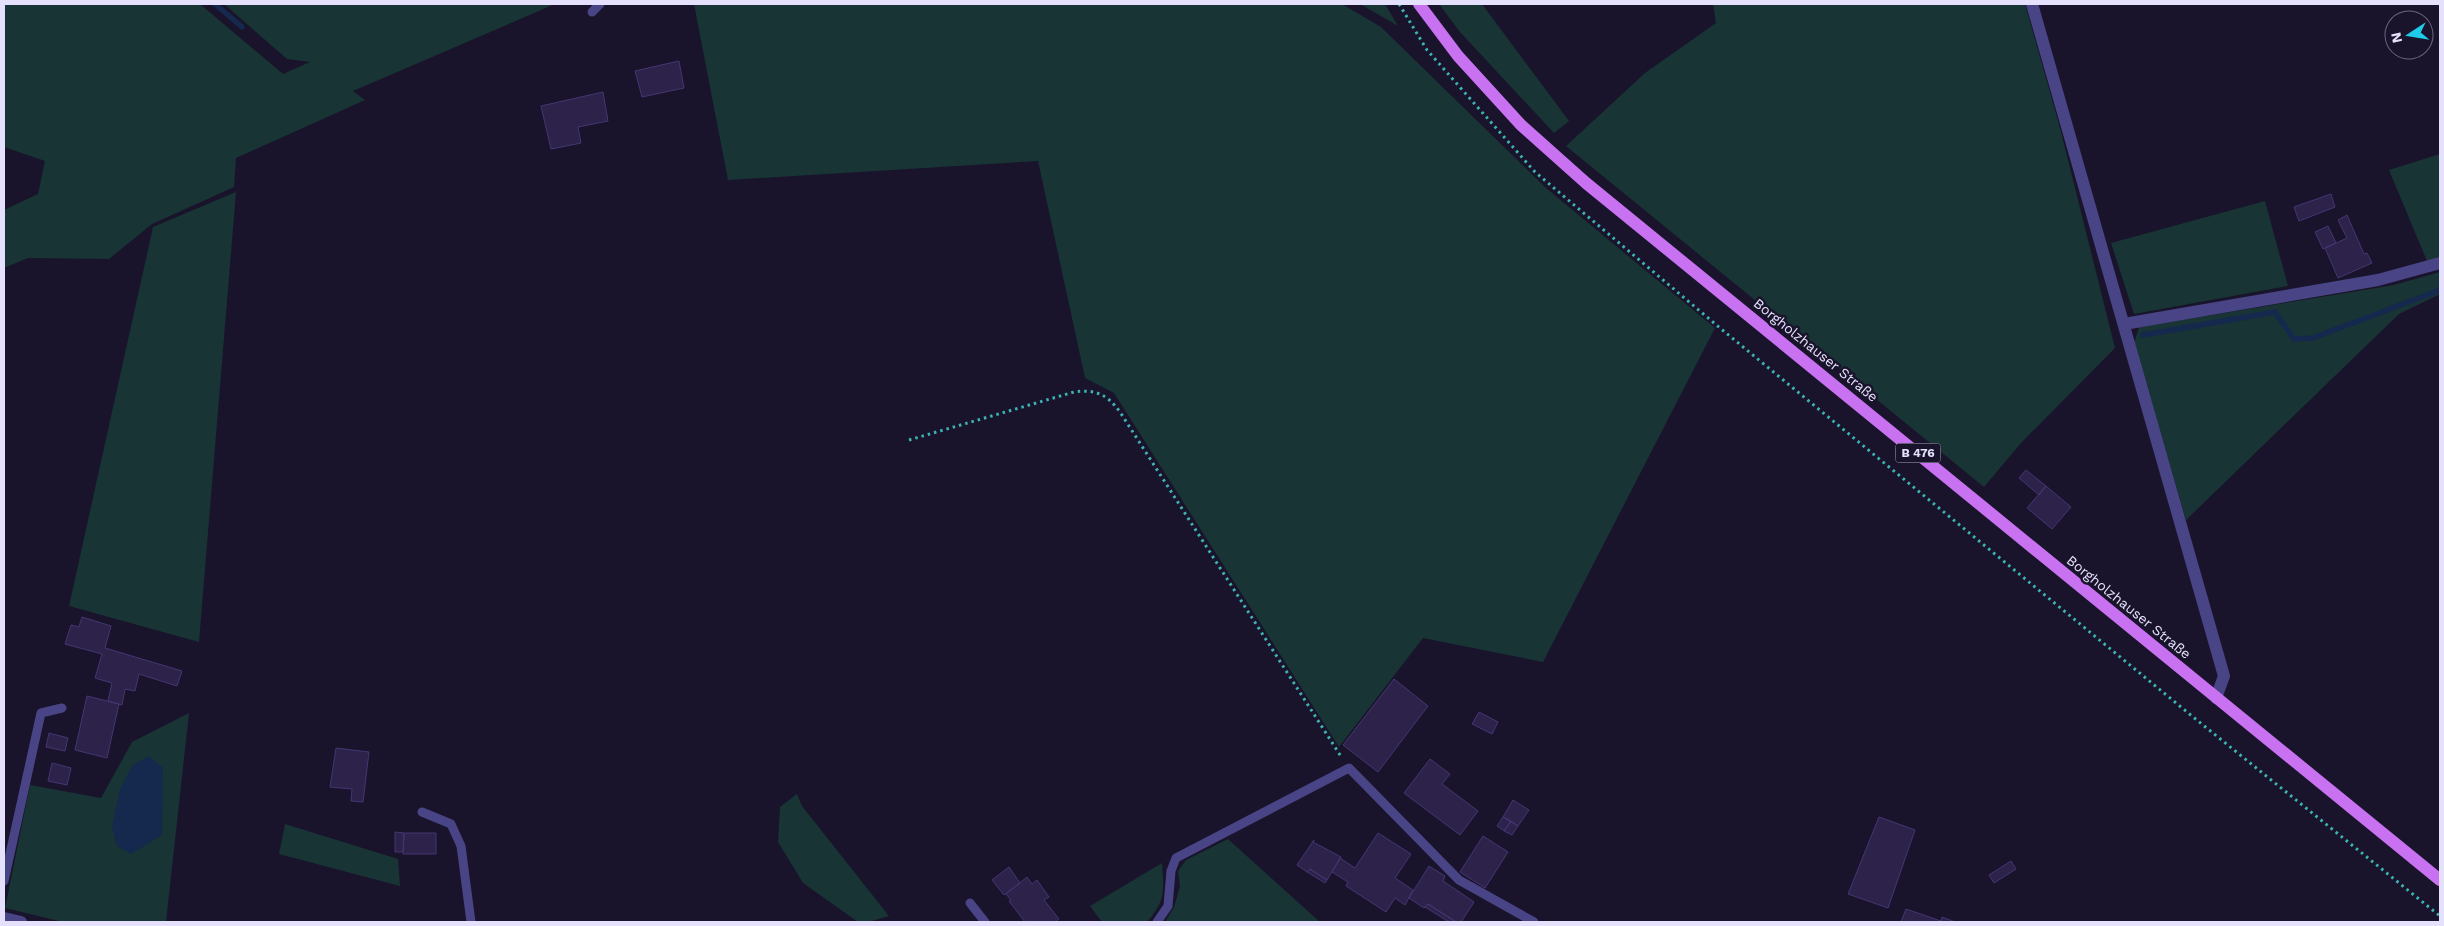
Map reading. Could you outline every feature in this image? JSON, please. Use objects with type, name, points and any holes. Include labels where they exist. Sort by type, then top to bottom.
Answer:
[{"type":"main road","name":"Borgholzhauser Straße","points":[[1419,4],[1458,56],[1521,125],[1586,183],[2440,880]]},
{"type":"street","points":[[2032,4],[2224,676],[2216,698]]},
{"type":"street","points":[[2124,324],[2378,280],[2440,263]]},
{"type":"street","points":[[4,918],[21,922]]},
{"type":"lane","points":[[592,12],[600,4]]},
{"type":"lane","points":[[4,881],[41,714],[62,708]]},
{"type":"lane","points":[[1157,922],[1168,906],[1171,871],[1176,858],[1349,768],[1459,880],[1534,922]]},
{"type":"lane","points":[[422,812],[451,824],[461,846],[471,922]]},
{"type":"lane","points":[[970,903],[985,922]]},
{"type":"path","points":[[1399,4],[1427,50],[1534,172],[1728,334],[2440,916]]},
{"type":"path","points":[[909,440],[1074,392],[1088,390],[1103,394],[1120,412],[1349,768]]},
{"type":"green space","points":[[4,4],[200,4],[283,74],[310,62],[287,59],[224,4],[555,4],[353,91],[365,100],[236,158],[234,187],[152,224],[109,259],[28,258],[4,268],[4,210],[38,194],[45,161],[4,147]]},
{"type":"green space","points":[[694,4],[1342,4],[1381,27],[1546,188],[1715,328],[1543,662],[1423,638],[1339,747],[1114,393],[1085,378],[1038,161],[728,180]]},
{"type":"green space","points":[[1360,4],[1385,4],[1398,26]]},
{"type":"green space","points":[[1439,4],[1482,4],[1569,121],[1554,133],[1460,32]]},
{"type":"green space","points":[[1713,4],[2025,4],[2059,124],[2115,348],[2021,443],[1984,487],[1566,146],[1645,73],[1716,23]]},
{"type":"green space","points":[[2440,154],[2440,257],[2427,261],[2389,170]]},
{"type":"green space","points":[[236,192],[199,642],[69,606],[153,227]]},
{"type":"green space","points":[[2265,201],[2288,286],[2134,314],[2111,243]]},
{"type":"green space","points":[[2440,272],[2440,294],[2399,314],[2186,520],[2134,343],[2139,327],[2394,285]]},
{"type":"green space","points":[[189,713],[166,922],[63,922],[5,908],[30,785],[101,798],[132,742]]},
{"type":"green space","points":[[797,794],[802,806],[889,916],[868,922],[858,922],[803,883],[778,842],[780,807]]},
{"type":"green space","points":[[285,824],[398,859],[400,886],[279,854]]},
{"type":"green space","points":[[1228,839],[1320,922],[1165,922],[1174,907],[1180,886],[1178,871],[1186,860]]},
{"type":"green space","points":[[1162,863],[1163,888],[1161,901],[1147,922],[1102,922],[1090,906]]},
{"type":"water","points":[[149,756],[163,768],[162,835],[131,854],[117,846],[112,827],[120,789],[133,765]]},
{"type":"building","points":[[679,61],[684,88],[642,97],[635,71]]},
{"type":"building","points":[[603,92],[608,121],[578,127],[581,143],[551,149],[541,106]]},
{"type":"building","points":[[2331,194],[2335,207],[2299,221],[2294,207]]},
{"type":"building","points":[[2347,215],[2364,254],[2367,253],[2372,263],[2338,278],[2325,248],[2347,238],[2338,220]]},
{"type":"building","points":[[2328,226],[2336,243],[2323,249],[2315,232]]},
{"type":"building","points":[[2026,470],[2046,486],[2039,495],[2019,478]]},
{"type":"building","points":[[2046,486],[2071,507],[2052,529],[2027,508]]},
{"type":"building","points":[[82,617],[111,626],[105,648],[182,671],[177,686],[139,674],[135,691],[125,689],[122,705],[108,701],[112,683],[95,678],[102,654],[65,644],[71,625],[79,627]]},
{"type":"building","points":[[1394,679],[1428,706],[1378,772],[1343,745]]},
{"type":"building","points":[[87,696],[119,704],[107,758],[75,750]]},
{"type":"building","points":[[1479,712],[1498,722],[1492,734],[1472,724]]},
{"type":"building","points":[[49,733],[68,738],[65,751],[46,747]]},
{"type":"building","points":[[336,748],[369,752],[363,802],[351,801],[352,789],[330,787]]},
{"type":"building","points":[[1430,759],[1450,774],[1442,784],[1478,811],[1460,835],[1404,793]]},
{"type":"building","points":[[52,763],[71,768],[67,785],[48,781]]},
{"type":"building","points":[[1513,800],[1529,810],[1518,826],[1503,817]]},
{"type":"building","points":[[1503,817],[1511,821],[1504,831],[1497,826]]},
{"type":"building","points":[[1879,817],[1915,830],[1888,908],[1848,894]]},
{"type":"building","points":[[1511,821],[1518,826],[1512,835],[1504,831]]},
{"type":"building","points":[[395,832],[404,833],[403,852],[395,852]]},
{"type":"building","points":[[404,833],[436,833],[436,854],[403,854]]},
{"type":"building","points":[[1378,833],[1411,854],[1395,878],[1413,890],[1405,905],[1395,898],[1386,912],[1346,886],[1348,882],[1332,872],[1340,858],[1355,868]]},
{"type":"building","points":[[1483,836],[1508,852],[1485,888],[1460,872]]},
{"type":"building","points":[[1314,840],[1313,842],[1341,857],[1327,880],[1310,869],[1307,872],[1297,865]]},
{"type":"building","points":[[2011,861],[2016,869],[1994,883],[1989,875]]},
{"type":"building","points":[[1429,866],[1445,876],[1443,881],[1474,902],[1461,922],[1456,922],[1428,904],[1424,908],[1409,898]]},
{"type":"building","points":[[1009,867],[1020,883],[1004,895],[992,880]]},
{"type":"building","points":[[1310,869],[1327,880],[1325,883],[1307,872]]},
{"type":"building","points":[[1027,877],[1032,884],[1037,880],[1049,897],[1044,900],[1059,919],[1055,922],[1025,922],[1009,901],[1011,900],[1006,894]]},
{"type":"building","points":[[1428,904],[1456,922],[1449,922],[1425,907]]},
{"type":"building","points":[[1906,909],[1941,921],[1942,917],[1955,922],[1901,922]]},
{"type":"waterway","points":[[215,4],[242,27]]},
{"type":"waterway","points":[[2143,335],[2275,312],[2294,339],[2313,338],[2440,290]]}]
